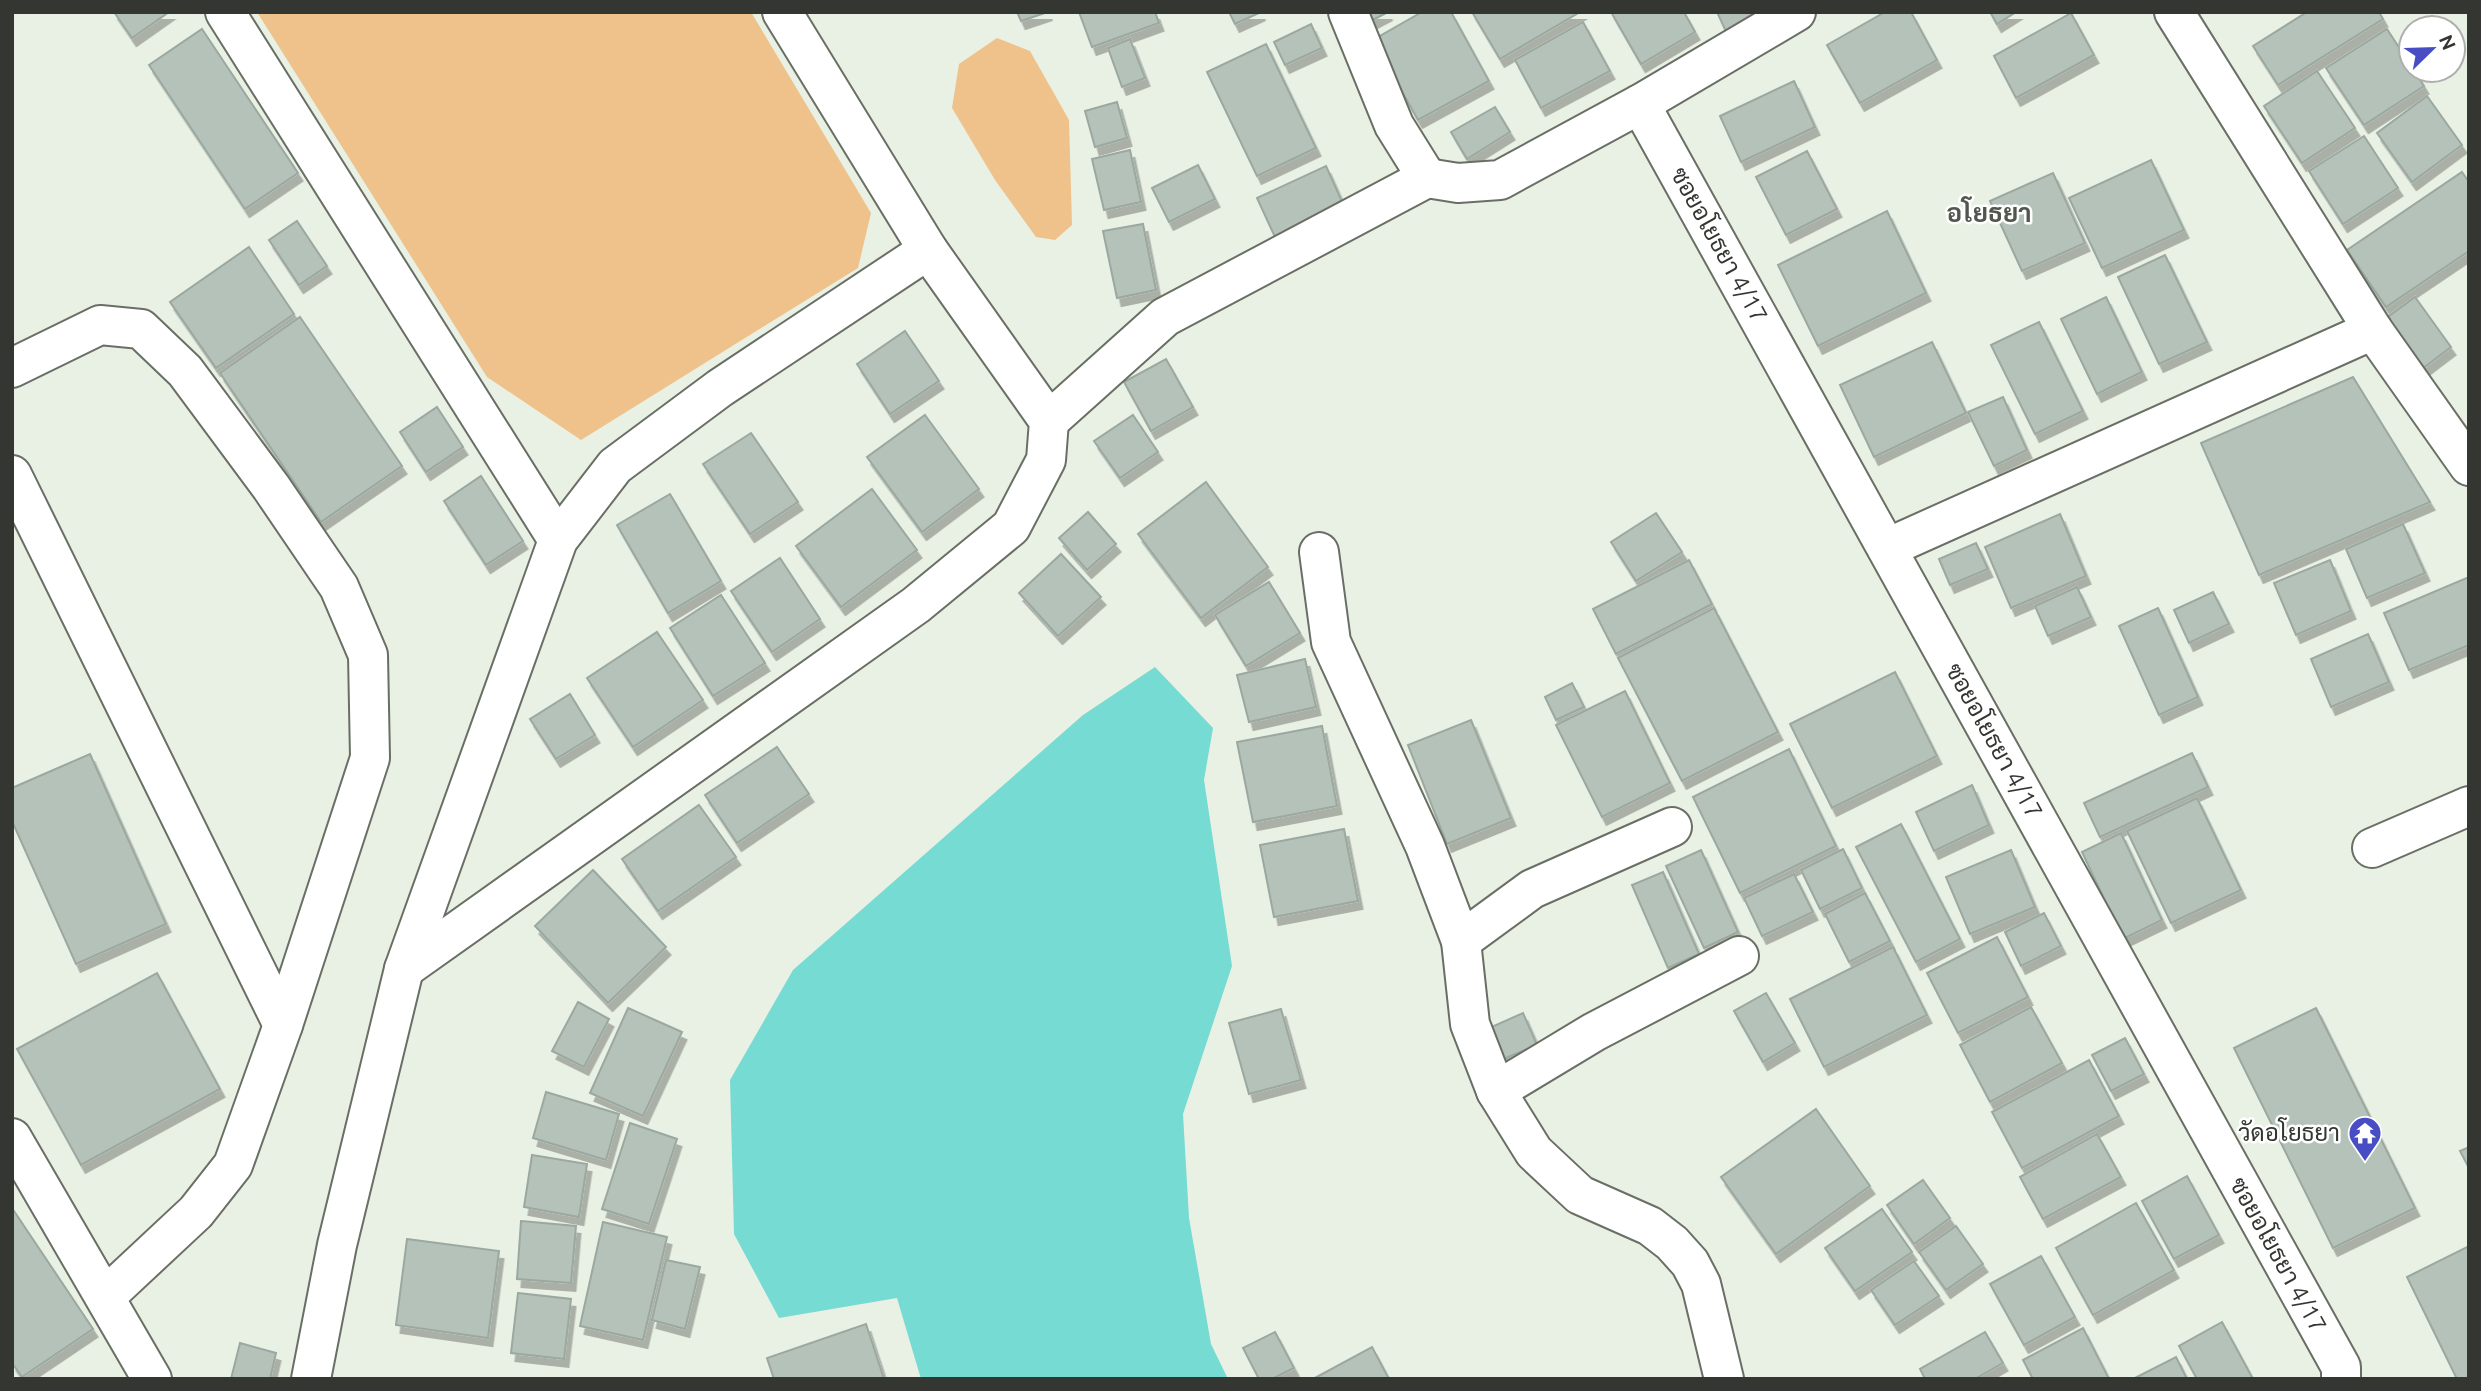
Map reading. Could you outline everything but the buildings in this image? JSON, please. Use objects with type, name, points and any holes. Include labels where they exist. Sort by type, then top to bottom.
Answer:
[{"type":"street","points":[[225,12],[558,540]]},
{"type":"street","points":[[404,969],[916,605],[1011,527],[1045,460],[1049,421],[928,250],[782,12]]},
{"type":"street","points":[[1348,12],[1394,125],[1427,178]]},
{"type":"street","points":[[1049,421],[1165,317],[1427,178],[1458,183],[1500,180],[1640,104],[1796,12]]},
{"type":"street","points":[[2174,12],[2373,330],[2463,449]]},
{"type":"street","name":"ซอยอโยธยา 4/17","points":[[1640,104],[2341,1367],[2341,1379]]},
{"type":"street","points":[[312,1379],[337,1244],[404,969],[558,540],[615,466],[720,388],[928,250]]},
{"type":"street","points":[[12,368],[100,325],[141,328],[185,372],[271,487],[339,587],[368,655],[370,758],[284,1025],[233,1165],[196,1212],[105,1297]]},
{"type":"street","points":[[1887,548],[2373,330]]},
{"type":"street","points":[[12,475],[284,1025]]},
{"type":"street","points":[[1319,552],[1331,642],[1425,846],[1461,941],[1471,1024],[1496,1091],[1534,1152],[1580,1195],[1650,1226],[1672,1243],[1690,1263],[1701,1284],[1724,1379]]},
{"type":"street","points":[[2372,848],[2469,806]]},
{"type":"street","points":[[1461,941],[1532,888],[1672,827]]},
{"type":"street","points":[[1496,1091],[1594,1032],[1739,956]]},
{"type":"street","points":[[12,1138],[152,1379]]},
{"type":"shaded area","points":[[257,12],[751,12],[871,213],[858,268],[581,440],[487,377]]},
{"type":"shaded area","points":[[997,38],[1030,51],[1069,120],[1072,225],[1055,240],[1036,237],[995,180],[952,108],[959,64]]},
{"type":"water","points":[[1155,667],[1213,728],[1204,780],[1232,966],[1183,1114],[1189,1218],[1211,1344],[1228,1379],[921,1379],[897,1298],[779,1318],[734,1234],[730,1080],[793,970],[1083,715]]},
{"type":"place","name":"วัดอโยธยา","points":[[2365,1163]]},
{"type":"district","name":"อโยธยา","points":[[1989,213]]}]
